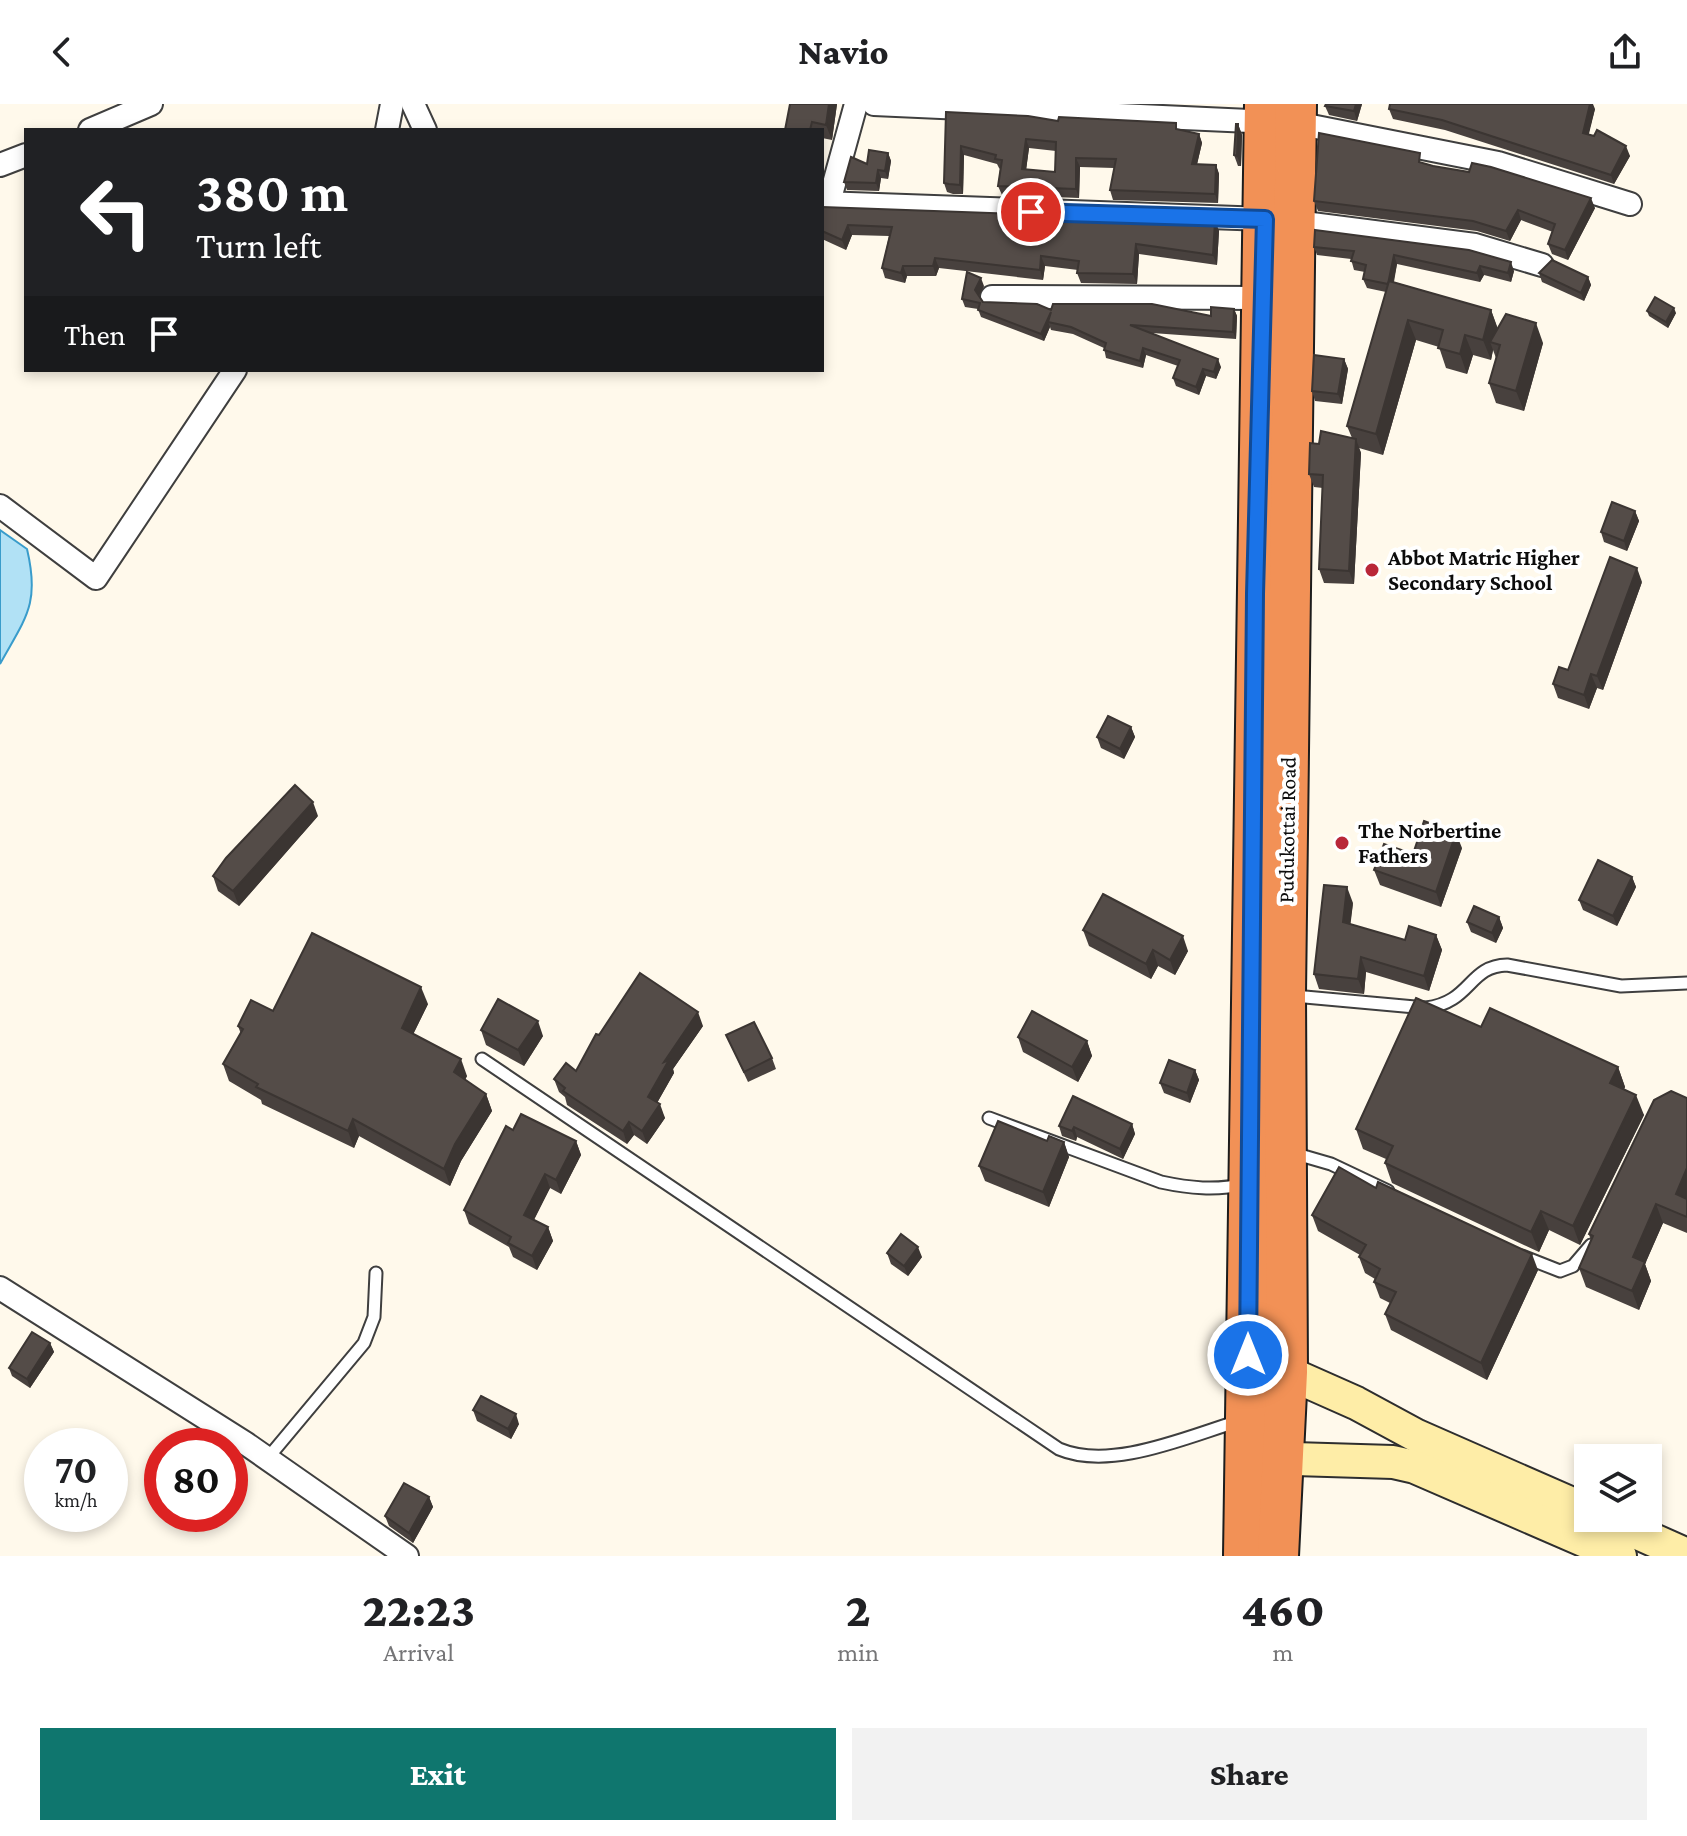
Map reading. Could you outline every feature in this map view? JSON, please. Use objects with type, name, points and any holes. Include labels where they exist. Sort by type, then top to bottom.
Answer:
[{"type":"highway","name":"Pudukottai Road","points":[[1278,1556],[1259,1445],[1248,1355],[1249,1183],[1273,593],[1280,113]]},
{"type":"highway","name":"Pudukottai Road","points":[[1244,1556],[1259,1445],[1287,1372],[1285,995],[1263,298],[1280,221]]},
{"type":"street","points":[[95,128],[151,104]]},
{"type":"street","points":[[387,128],[392,104]]},
{"type":"street","points":[[413,104],[424,128]]},
{"type":"street","points":[[856,104],[826,202],[1280,221],[1475,245],[1542,265]]},
{"type":"street","points":[[874,104],[1280,113],[1498,163],[1630,204]]},
{"type":"street","points":[[0,165],[24,156]]},
{"type":"street","points":[[992,297],[1263,298]]},
{"type":"street","points":[[0,506],[96,578],[234,372]]},
{"type":"street","points":[[0,1288],[267,1459],[407,1556]]},
{"type":"street","points":[[1248,1355],[1417,1436],[1574,1505]]},
{"type":"street","points":[[1259,1445],[1415,1467],[1620,1556]]},
{"type":"street","points":[[1635,1532],[1687,1555]]},
{"type":"lane","points":[[1285,995],[1426,1008],[1445,1005],[1461,995],[1482,971],[1493,965],[1621,986],[1687,983]]},
{"type":"lane","points":[[482,1059],[1059,1449],[1080,1458],[1105,1458],[1259,1445]]},
{"type":"lane","points":[[989,1118],[1161,1182],[1188,1188],[1227,1188],[1249,1183]]},
{"type":"lane","points":[[1285,1152],[1331,1164],[1402,1198]]},
{"type":"lane","points":[[1516,1253],[1560,1271],[1584,1257],[1596,1236]]},
{"type":"lane","points":[[267,1459],[364,1343],[374,1317],[376,1273]]},
{"type":"water","points":[[0,530],[27,549],[32,584],[28,610],[0,664]]},
{"type":"building","points":[[790,104],[829,104],[826,125],[812,122],[810,128],[785,128]]},
{"type":"building","points":[[1326,104],[1356,104],[1354,111]]},
{"type":"building","points":[[1390,104],[1590,104],[1583,133],[1594,136],[1597,130],[1626,146],[1611,175],[1442,120],[1389,109]]},
{"type":"building","points":[[946,112],[1028,116],[1058,121],[1059,117],[1176,123],[1176,129],[1199,134],[1192,164],[1216,165],[1215,194],[1110,190],[1116,159],[1076,158],[1076,189],[998,186],[1002,160],[995,159],[996,155],[961,146],[960,185],[944,183]],"holes":[[[1026,139],[1056,142],[1055,172],[1022,169]]]},
{"type":"building","points":[[1238,124],[1237,156],[1234,155]]},
{"type":"building","points":[[1319,133],[1420,153],[1419,162],[1433,166],[1469,172],[1472,163],[1491,167],[1591,198],[1565,250],[1548,244],[1555,224],[1518,210],[1506,231],[1473,221],[1314,201]]},
{"type":"building","points":[[869,150],[888,153],[885,171],[878,170],[876,183],[844,182],[851,157],[867,164]]},
{"type":"building","points":[[824,207],[1215,221],[1213,255],[1136,244],[1133,274],[1077,273],[1079,261],[1041,256],[1040,270],[935,258],[933,266],[903,266],[901,273],[882,268],[892,227],[848,225],[842,240],[824,232]]},
{"type":"building","points":[[1315,230],[1469,250],[1511,262],[1508,273],[1480,266],[1477,273],[1394,255],[1388,284],[1363,279],[1366,265],[1351,261],[1354,251],[1314,247]]},
{"type":"building","points":[[1552,260],[1588,277],[1581,293],[1539,273]]},
{"type":"building","points":[[967,272],[981,278],[975,290],[983,302],[1037,304],[1051,310],[1053,304],[1152,304],[1211,316],[1211,307],[1234,309],[1233,332],[1130,325],[1218,359],[1214,372],[1203,369],[1196,387],[1173,378],[1180,360],[1143,348],[1140,361],[1104,350],[1106,343],[1071,327],[1048,322],[1051,312],[1041,334],[978,310],[980,303],[962,299]]},
{"type":"building","points":[[1389,281],[1491,310],[1483,340],[1465,335],[1460,354],[1438,348],[1443,330],[1408,320],[1376,434],[1347,426]]},
{"type":"building","points":[[1655,297],[1674,308],[1666,322],[1647,311]]},
{"type":"building","points":[[1506,314],[1536,323],[1516,391],[1489,383],[1500,345],[1490,342]]},
{"type":"building","points":[[1314,355],[1344,359],[1338,394],[1312,391]]},
{"type":"building","points":[[1321,431],[1356,439],[1349,571],[1319,569],[1323,475],[1309,474],[1310,443],[1319,444]]},
{"type":"building","points":[[1612,502],[1635,511],[1624,541],[1601,532]]},
{"type":"building","points":[[1610,557],[1637,568],[1597,676],[1591,674],[1584,695],[1553,684],[1559,667],[1568,670]]},
{"type":"building","points":[[1108,716],[1131,727],[1120,749],[1097,737]]},
{"type":"building","points":[[295,785],[313,802],[233,891],[213,876]]},
{"type":"building","points":[[1424,821],[1456,833],[1436,892],[1374,870],[1384,844],[1413,854]]},
{"type":"building","points":[[1598,860],[1632,877],[1613,916],[1579,900]]},
{"type":"building","points":[[1324,885],[1347,887],[1343,922],[1405,940],[1409,926],[1436,935],[1424,976],[1361,957],[1358,979],[1314,974]]},
{"type":"building","points":[[1103,894],[1183,936],[1170,960],[1153,950],[1146,964],[1083,930]]},
{"type":"building","points":[[1474,906],[1499,917],[1492,933],[1467,922]]},
{"type":"building","points":[[312,933],[421,987],[402,1028],[461,1059],[454,1072],[486,1094],[455,1144],[444,1169],[353,1119],[348,1131],[256,1087],[258,1084],[223,1064],[243,1029],[238,1026],[251,1000],[273,1011]]},
{"type":"building","points":[[640,973],[698,1012],[664,1062],[669,1060],[648,1097],[660,1104],[642,1131],[629,1122],[623,1131],[563,1091],[565,1088],[554,1079],[566,1063],[576,1071],[596,1034],[599,1035]]},
{"type":"building","points":[[1416,998],[1481,1027],[1490,1008],[1618,1067],[1610,1083],[1636,1095],[1573,1226],[1541,1211],[1531,1232],[1385,1163],[1393,1146],[1356,1129]]},
{"type":"building","points":[[498,999],[538,1021],[518,1050],[481,1030]]},
{"type":"building","points":[[1032,1011],[1087,1041],[1072,1067],[1018,1037]]},
{"type":"building","points":[[754,1022],[772,1058],[744,1072],[726,1035]]},
{"type":"building","points":[[1169,1060],[1195,1070],[1187,1093],[1160,1083]]},
{"type":"building","points":[[1671,1091],[1687,1098],[1687,1168],[1676,1194],[1687,1199],[1687,1217],[1656,1204],[1633,1257],[1645,1262],[1632,1291],[1579,1268],[1593,1236],[1589,1234],[1654,1100]]},
{"type":"building","points":[[1073,1096],[1132,1124],[1120,1149],[1074,1127],[1072,1131],[1059,1126]]},
{"type":"building","points":[[521,1114],[576,1141],[556,1180],[545,1174],[524,1215],[548,1227],[532,1256],[508,1243],[511,1237],[464,1210],[506,1126],[513,1130]]},
{"type":"building","points":[[998,1121],[1047,1141],[1049,1136],[1064,1142],[1043,1192],[979,1166]]},
{"type":"building","points":[[1339,1167],[1376,1188],[1378,1182],[1532,1254],[1481,1363],[1385,1314],[1396,1292],[1374,1282],[1380,1269],[1359,1257],[1366,1245],[1312,1215]]},
{"type":"building","points":[[901,1234],[918,1247],[904,1266],[887,1253]]},
{"type":"building","points":[[32,1332],[50,1343],[27,1379],[9,1368]]},
{"type":"building","points":[[481,1396],[516,1414],[508,1429],[473,1410]]},
{"type":"building","points":[[404,1483],[429,1497],[409,1533],[385,1516]]},
{"type":"place","name":"Abbot Matric Higher Secondary School","points":[[1372,570]]},
{"type":"place","name":"The Norbertine Fathers","points":[[1342,843]]},
{"type":"route","points":[[1031,212],[1265,219],[1255,594],[1248,1355]]}]
